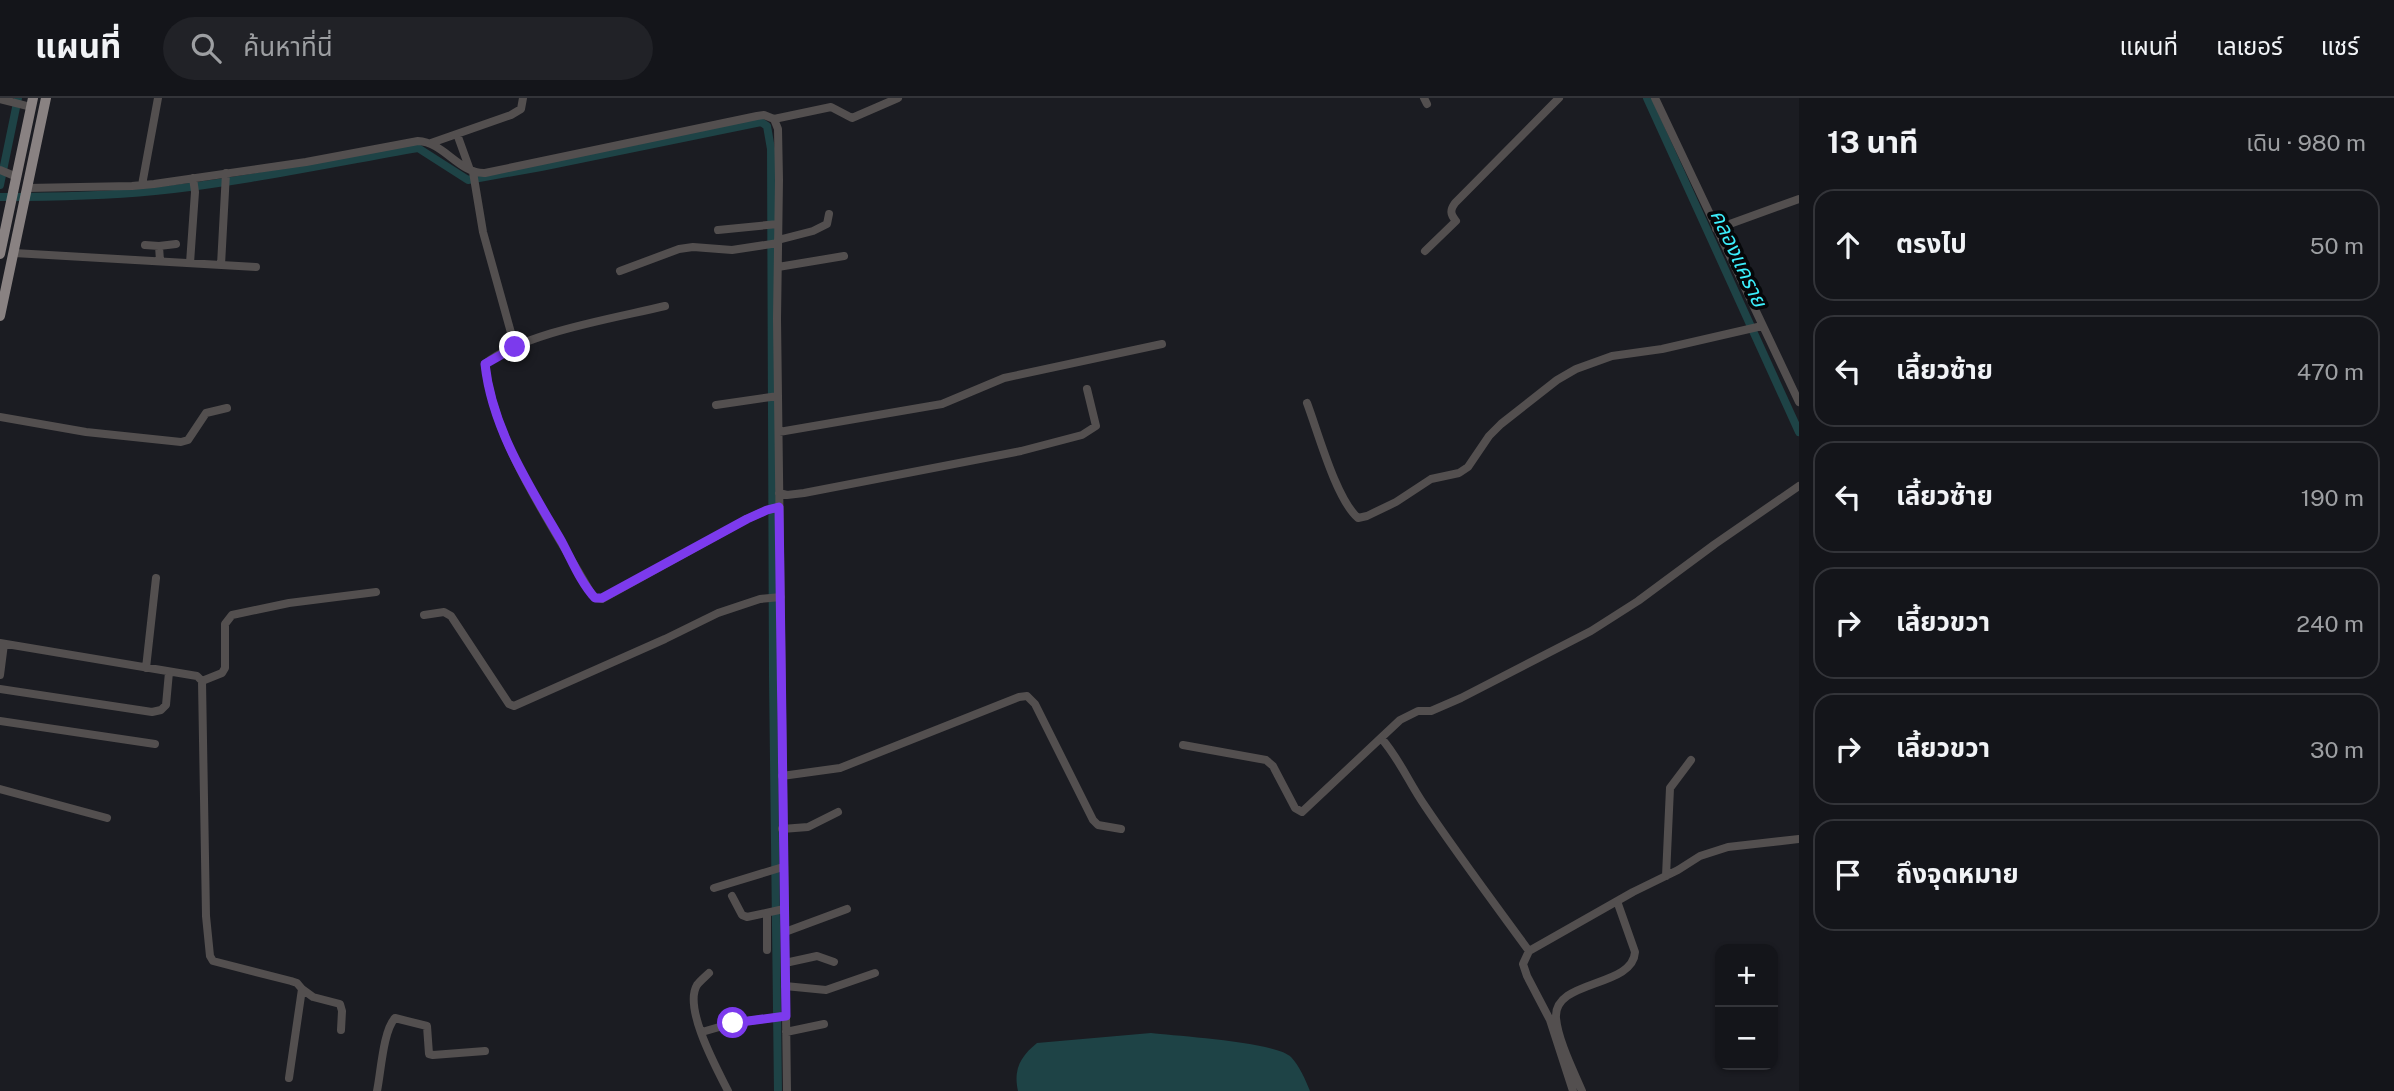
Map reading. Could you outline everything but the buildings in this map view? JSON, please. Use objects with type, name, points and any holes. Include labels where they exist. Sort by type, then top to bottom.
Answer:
[{"type":"main road","points":[[0,316],[46,98]]},
{"type":"main road","points":[[0,254],[8,173],[29,103]]},
{"type":"street","points":[[142,185],[158,98]]},
{"type":"street","points":[[27,188],[194,184],[404,142],[431,143],[511,116],[521,109],[523,98]]},
{"type":"street","points":[[473,177],[757,116],[764,115],[774,119],[831,107],[852,118],[898,98]]},
{"type":"street","points":[[1425,251],[1455,221],[1451,209],[1455,203],[1559,98]]},
{"type":"street","points":[[1655,98],[1759,327],[1799,402]]},
{"type":"street","points":[[0,99],[29,103]]},
{"type":"street","points":[[774,119],[778,129],[778,224],[774,242],[778,267],[776,396],[779,432],[779,493],[774,508],[785,909],[785,986],[780,1017],[786,1032],[787,1091]]},
{"type":"street","points":[[457,134],[473,177],[483,232],[515,347]]},
{"type":"street","points":[[431,143],[473,177]]},
{"type":"street","points":[[221,265],[227,178]]},
{"type":"street","points":[[190,263],[194,184]]},
{"type":"street","points":[[1716,229],[1799,199]]},
{"type":"street","points":[[620,271],[679,249],[692,247],[732,250],[774,242],[820,228],[827,224],[829,214]]},
{"type":"street","points":[[718,230],[778,224]]},
{"type":"street","points":[[145,245],[176,244]]},
{"type":"street","points":[[159,246],[160,261]]},
{"type":"street","points":[[14,253],[256,267]]},
{"type":"street","points":[[778,267],[844,256]]},
{"type":"street","points":[[665,306],[559,331],[515,347],[485,364],[498,417],[517,463],[595,598],[602,598],[774,508]]},
{"type":"street","points":[[1307,403],[1341,494],[1350,512],[1358,518],[1395,502],[1431,479],[1459,473],[1468,467],[1501,424],[1576,369],[1612,356],[1650,351],[1759,327]]},
{"type":"street","points":[[779,432],[942,404],[1004,379],[1162,344]]},
{"type":"street","points":[[779,493],[804,493],[1021,451],[1082,435],[1096,426],[1087,389]]},
{"type":"street","points":[[716,405],[776,396]]},
{"type":"street","points":[[0,417],[86,432],[181,442],[188,440],[206,413],[227,408]]},
{"type":"street","points":[[1183,745],[1266,760],[1273,766],[1296,808],[1302,812],[1400,720],[1418,711],[1431,710],[1461,698],[1608,620],[1799,485]]},
{"type":"street","points":[[146,668],[156,578]]},
{"type":"street","points":[[202,681],[222,673],[225,668],[225,624],[232,615],[289,603],[376,592]]},
{"type":"street","points":[[424,615],[444,612],[451,616],[509,704],[514,706],[718,614],[760,599],[776,598]]},
{"type":"street","points":[[0,675],[2,644],[197,676],[202,681],[209,956],[213,961],[297,983],[313,997],[340,1004],[341,1030]]},
{"type":"street","points":[[0,689],[152,712],[162,710],[166,705],[169,672]]},
{"type":"street","points":[[782,776],[840,768],[1019,696],[1027,696],[1035,704],[1093,820],[1098,825],[1121,830]]},
{"type":"street","points":[[0,721],[155,744]]},
{"type":"street","points":[[1381,738],[1401,764],[1418,796],[1529,951]]},
{"type":"street","points":[[1666,876],[1670,788],[1691,760]]},
{"type":"street","points":[[0,789],[107,818]]},
{"type":"street","points":[[782,829],[807,827],[838,812]]},
{"type":"street","points":[[1573,1091],[1550,1020],[1523,964],[1529,951],[1712,851],[1744,844],[1799,839]]},
{"type":"street","points":[[714,888],[783,867]]},
{"type":"street","points":[[733,896],[742,915],[747,917],[785,909]]},
{"type":"street","points":[[1581,1091],[1557,1023],[1557,1007],[1566,996],[1625,970],[1634,959],[1635,952],[1618,901]]},
{"type":"street","points":[[785,932],[847,909]]},
{"type":"street","points":[[767,913],[767,950]]},
{"type":"street","points":[[785,963],[817,956],[834,962]]},
{"type":"street","points":[[709,973],[697,985],[694,995],[696,1017],[728,1091]]},
{"type":"street","points":[[785,986],[827,990],[876,973]]},
{"type":"street","points":[[289,1078],[302,989]]},
{"type":"street","points":[[702,1031],[733,1023],[780,1017]]},
{"type":"street","points":[[377,1091],[387,1036],[395,1018],[427,1026],[429,1054],[485,1051]]},
{"type":"street","points":[[786,1032],[824,1024]]},
{"type":"water","points":[[1151,1033],[1247,1044],[1282,1052],[1291,1057],[1297,1065],[1310,1091],[1018,1091],[1017,1076],[1020,1064],[1037,1043]]},
{"type":"waterway","points":[[0,185],[18,98]]},
{"type":"waterway","name":"คลองเเคราย","points":[[1647,98],[1799,432]]},
{"type":"waterway","points":[[0,197],[136,193],[188,187],[418,148],[468,180],[761,122],[767,126],[771,149],[778,1091]]},
{"type":"route","points":[[515,347],[485,364],[495,408],[517,463],[592,595],[598,600],[747,519],[779,507],[786,1016],[733,1023]]}]
